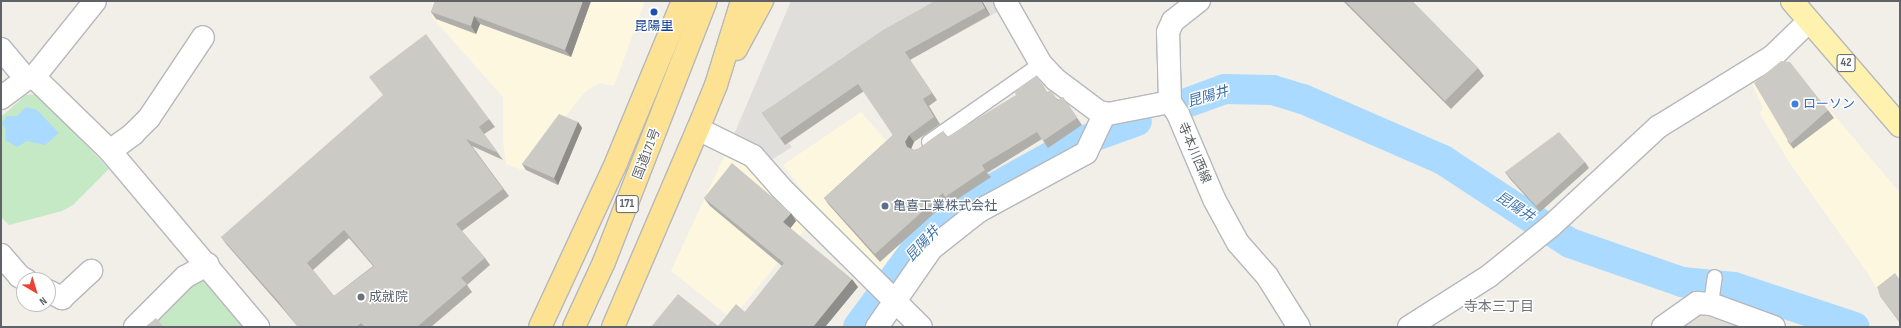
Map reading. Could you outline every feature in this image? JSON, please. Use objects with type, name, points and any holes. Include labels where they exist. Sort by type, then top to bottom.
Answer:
[{"type":"highway","points":[[613,327],[716,85],[742,1]]},
{"type":"highway","points":[[716,85],[762,1]]},
{"type":"highway","points":[[540,327],[616,163],[694,3]]},
{"type":"highway","name":"国道171号","points":[[574,327],[604,262],[676,79],[694,3]]},
{"type":"main road","name":"42","points":[[1792,1],[1900,126]]},
{"type":"street","points":[[1,98],[30,78],[95,1]]},
{"type":"street","points":[[877,327],[893,299],[931,250],[979,211],[1086,153],[1102,119],[1099,112],[1055,80],[1041,64],[1005,1]]},
{"type":"street","points":[[1102,119],[1170,102],[1168,32],[1173,21],[1199,1]]},
{"type":"street","points":[[1409,327],[1489,276],[1545,231],[1658,127],[1773,56],[1809,21]]},
{"type":"street","points":[[110,150],[133,134],[149,118],[203,37]]},
{"type":"street","points":[[1,49],[30,78],[110,150],[208,264],[258,327]]},
{"type":"street","name":"寺本川西線","points":[[1170,102],[1178,114],[1214,199],[1238,243],[1268,276],[1299,327]]},
{"type":"street","points":[[698,129],[753,156],[781,188],[920,327]]},
{"type":"street","points":[[1,255],[16,272]]},
{"type":"street","points":[[135,327],[185,277],[208,264]]},
{"type":"street","points":[[56,295],[62,298],[91,271]]},
{"type":"street","points":[[1663,327],[1697,303],[1711,304],[1774,327]]},
{"type":"lane","points":[[919,149],[1041,64]]},
{"type":"lane","points":[[1711,304],[1715,277]]},
{"type":"shaded area","points":[[433,1],[645,1],[614,86],[600,83],[586,91],[522,170],[506,164],[503,139],[503,97],[432,17]]},
{"type":"shaded area","points":[[791,1],[994,1],[1001,10],[905,62],[789,143],[792,147],[768,162],[732,139]]},
{"type":"shaded area","points":[[1782,63],[1791,64],[1900,193],[1900,277],[1879,293],[1869,275],[1789,162],[1760,114],[1763,108],[1751,82]]},
{"type":"shaded area","points":[[861,112],[945,209],[915,239],[885,275],[819,213],[783,165]]},
{"type":"shaded area","points":[[728,148],[743,154],[807,227],[732,319],[671,271]]},
{"type":"shaded area","points":[[1698,308],[1748,327],[1673,327]]},
{"type":"green space","points":[[37,94],[109,169],[73,205],[62,211],[9,225],[1,217],[1,117],[26,95]]},
{"type":"green space","points":[[200,278],[204,279],[242,327],[149,327]]},
{"type":"water","points":[[26,107],[37,110],[59,133],[45,145],[27,141],[17,147],[5,140],[6,130],[2,123],[7,116],[17,116]]},
{"type":"building","points":[[435,1],[583,1],[565,50],[474,16],[471,26],[431,12]]},
{"type":"building","points":[[935,1],[981,1],[985,8],[905,52],[932,93],[923,99],[934,117],[909,135],[905,142],[907,147],[914,150],[918,149],[943,131],[947,137],[1016,95],[1014,91],[1037,76],[1047,92],[1051,90],[1058,101],[1063,97],[1077,118],[1043,141],[1037,132],[982,165],[985,170],[945,197],[943,193],[875,254],[824,198],[893,135],[858,84],[780,138],[762,113],[883,30]]},
{"type":"building","points":[[1345,1],[1412,1],[1478,68],[1445,101]]},
{"type":"building","points":[[426,34],[489,119],[479,127],[498,153],[466,139],[503,189],[456,224],[485,258],[461,278],[467,284],[417,327],[365,327],[361,323],[356,327],[298,327],[278,301],[221,237],[383,95],[369,77]],"holes":[[[344,230],[374,266],[334,296],[307,263]]]},
{"type":"building","name":"ローソン","points":[[1781,61],[1790,62],[1828,110],[1790,144],[1754,83]]},
{"type":"building","points":[[559,114],[578,122],[554,178],[522,164]]},
{"type":"building","points":[[1559,132],[1585,162],[1536,206],[1505,172]]},
{"type":"building","points":[[732,163],[791,213],[783,222],[852,279],[813,327],[651,327],[678,294],[718,326],[736,304],[745,312],[784,263],[704,198]]},
{"type":"building","points":[[1895,273],[1900,280],[1900,322],[1880,296],[1877,287]]},
{"type":"building","points":[[156,318],[164,327],[145,327]]},
{"type":"waterway","name":"昆陽井","points":[[1181,105],[1225,89],[1273,90],[1303,99],[1443,160],[1570,243],[1682,282],[1734,287],[1855,327]]},
{"type":"waterway","name":"昆陽井","points":[[858,327],[917,247],[932,231],[976,198],[1071,145],[1137,121]]},
{"type":"place","name":"昆陽里","points":[[654,12]]},
{"type":"place","name":"ローソン","points":[[1795,104]]},
{"type":"place","name":"亀喜工業株式会社","points":[[885,206]]},
{"type":"place","name":"成就院","points":[[361,297]]},
{"type":"district","name":"寺本三丁目","points":[[1499,307]]}]
